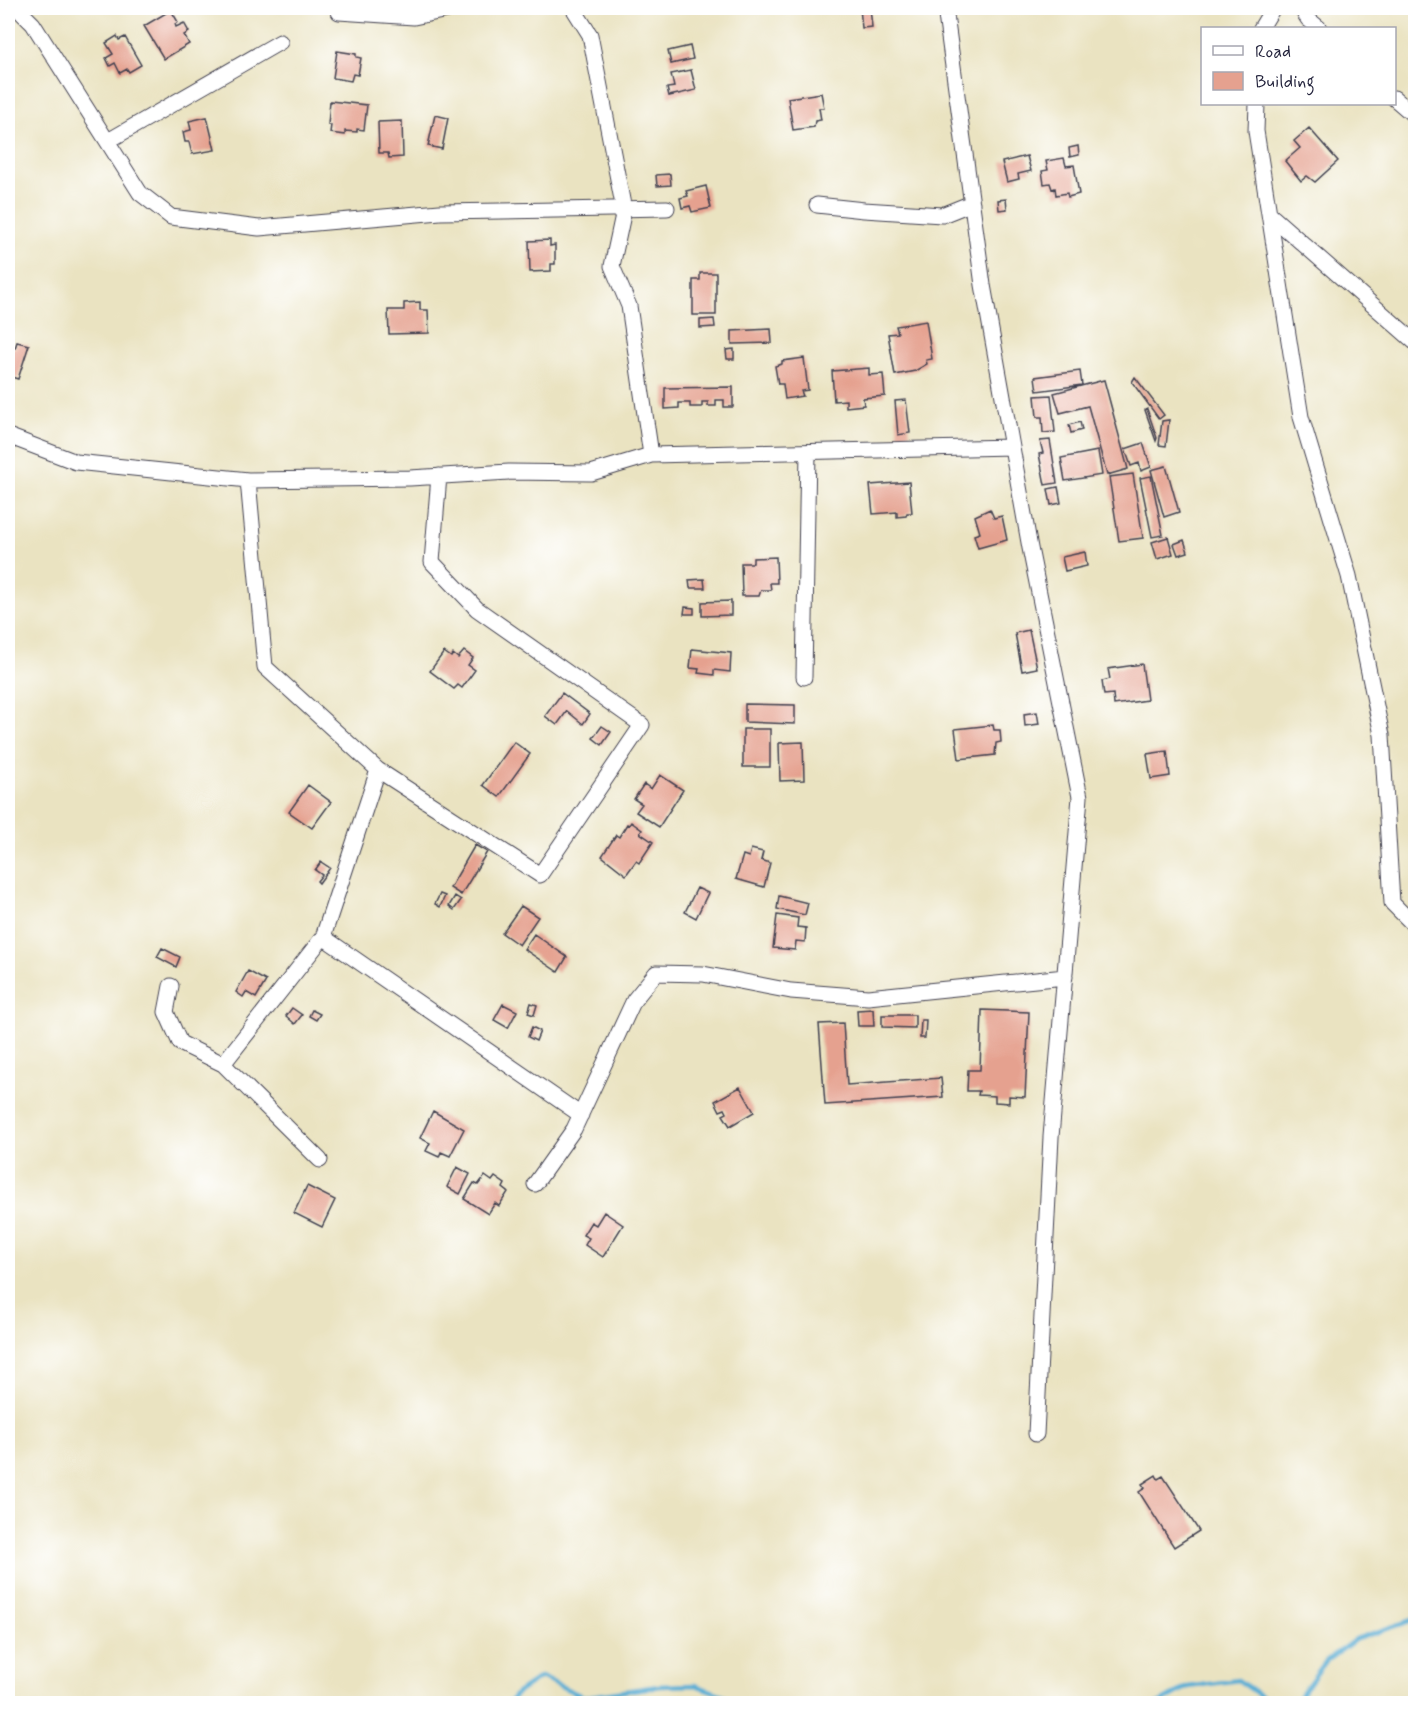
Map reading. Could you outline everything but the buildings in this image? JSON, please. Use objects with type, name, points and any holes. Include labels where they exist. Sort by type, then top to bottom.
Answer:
[{"type":"street","points":[[17,8],[33,24],[140,193],[171,217],[259,228],[440,212],[667,208]]},
{"type":"street","points":[[337,8],[339,12],[414,17],[457,8]]},
{"type":"street","points":[[573,8],[590,34],[624,210],[612,266],[629,306],[651,455]]},
{"type":"street","points":[[945,8],[983,285],[1080,797],[1051,1137],[1036,1434]]},
{"type":"street","points":[[1262,27],[1273,8]]},
{"type":"street","points":[[1301,8],[1308,19],[1318,27]]},
{"type":"street","points":[[108,141],[280,42]]},
{"type":"street","points":[[1396,99],[1416,117]]},
{"type":"street","points":[[1257,105],[1256,131],[1301,417],[1349,576],[1382,735],[1392,903],[1416,927]]},
{"type":"street","points":[[816,205],[942,215],[972,203]]},
{"type":"street","points":[[1269,214],[1416,343]]},
{"type":"street","points":[[8,436],[76,462],[248,480],[439,476],[509,472],[591,473],[651,455],[1012,447]]},
{"type":"street","points":[[804,677],[808,452]]},
{"type":"street","points":[[248,480],[264,667],[378,770],[540,875],[642,725],[477,609],[432,562],[439,476]]},
{"type":"street","points":[[223,1064],[323,937],[378,770]]},
{"type":"street","points":[[323,937],[580,1115]]},
{"type":"street","points":[[535,1184],[574,1129],[634,1000],[656,973],[703,974],[790,992],[868,997],[1065,977]]},
{"type":"street","points":[[171,986],[166,1012],[180,1043],[223,1064],[320,1160]]},
{"type":"waterway","points":[[1287,1704],[1296,1701],[1326,1661],[1356,1639],[1416,1619]]},
{"type":"waterway","points":[[508,1704],[517,1693],[541,1677],[584,1697],[659,1686],[695,1685],[723,1695],[736,1704]]},
{"type":"waterway","points":[[1157,1704],[1188,1687],[1238,1680],[1272,1704]]}]
